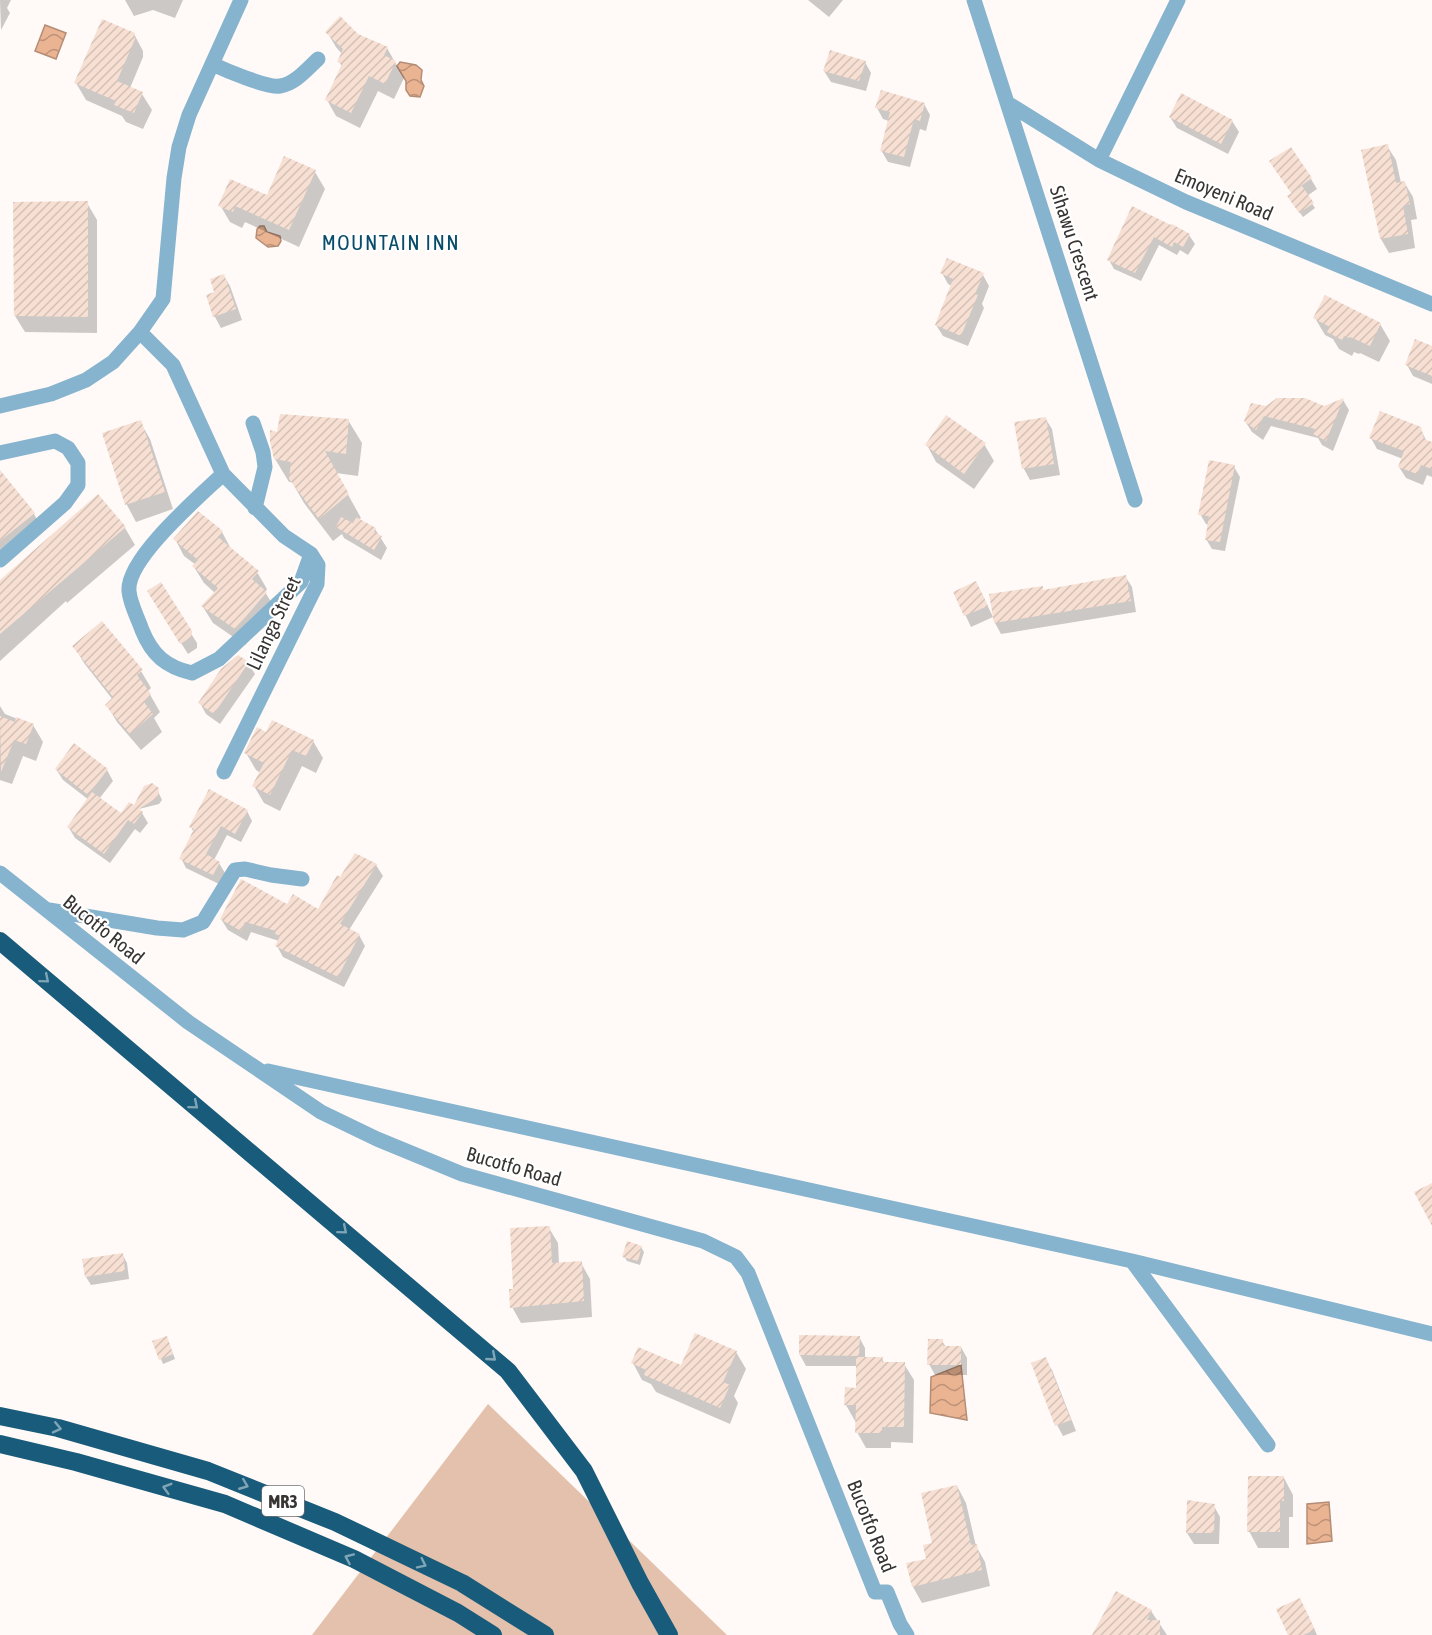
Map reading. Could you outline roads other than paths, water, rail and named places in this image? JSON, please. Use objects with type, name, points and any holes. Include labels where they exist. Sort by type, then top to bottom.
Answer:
[{"type":"highway","points":[[0,941],[508,1371],[584,1471],[640,1583],[669,1635]]},
{"type":"highway","name":"MR3","points":[[0,1416],[58,1428],[219,1475],[336,1522],[462,1583],[546,1635]]},
{"type":"highway","name":"MR3","points":[[0,1444],[76,1462],[225,1504],[354,1559],[458,1613],[493,1635]]},
{"type":"street","points":[[0,406],[51,394],[86,380],[113,362],[140,332],[163,299],[179,147],[189,115],[241,0]]},
{"type":"street","name":"Sihawu Crescent","points":[[974,0],[1135,500]]},
{"type":"street","points":[[1099,160],[1178,0]]},
{"type":"street","points":[[212,64],[248,78],[279,86],[299,77],[318,59]]},
{"type":"street","name":"Emoyeni Road","points":[[1009,104],[1099,160],[1186,202],[1432,304]]},
{"type":"street","name":"Lilanga Street","points":[[140,332],[173,365],[223,474],[284,536],[311,554],[318,565],[317,584],[224,772]]},
{"type":"street","points":[[253,423],[263,452],[265,467],[255,508]]},
{"type":"street","points":[[0,453],[55,441],[68,448],[78,463],[78,485],[65,503],[0,560]]},
{"type":"street","points":[[223,474],[147,549],[135,569],[128,589],[149,646],[171,667],[192,673],[219,659],[301,582],[311,554]]},
{"type":"street","points":[[46,910],[183,930],[203,922],[235,870],[244,869],[302,879]]},
{"type":"street","name":"Bucotfo Road","points":[[0,873],[188,1022],[321,1112],[377,1139],[462,1174],[703,1241],[736,1257],[748,1273],[875,1592],[887,1592],[907,1635]]},
{"type":"street","points":[[260,1069],[1132,1262],[1432,1334]]},
{"type":"street","points":[[1132,1262],[1268,1445]]},
{"type":"water","points":[[45,25],[66,33],[56,59],[35,51]]},
{"type":"water","points":[[400,62],[416,65],[422,70],[421,80],[424,86],[420,97],[410,96],[406,90],[406,81],[397,66]]},
{"type":"water","points":[[264,226],[267,232],[280,236],[281,241],[278,246],[268,247],[256,238],[257,229]]},
{"type":"water","points":[[961,1365],[967,1420],[930,1413],[931,1377]]},
{"type":"water","points":[[1329,1502],[1332,1541],[1307,1544],[1307,1504]]},
{"type":"district","name":"MOUNTAIN INN","points":[[391,242]]}]
